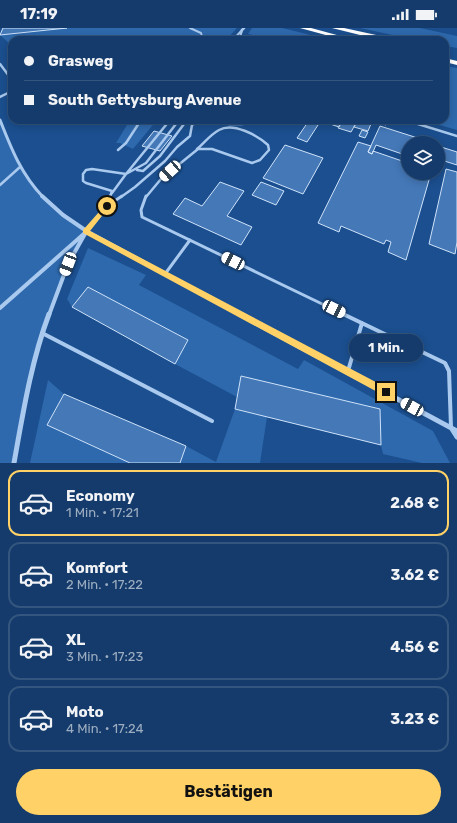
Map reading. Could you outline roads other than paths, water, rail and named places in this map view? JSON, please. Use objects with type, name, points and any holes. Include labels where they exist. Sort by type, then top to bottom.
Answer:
[{"type":"highway","points":[[303,28],[337,36]]},
{"type":"highway","points":[[335,28],[372,36]]},
{"type":"street","points":[[0,64],[8,75]]},
{"type":"street","points":[[0,120],[14,156],[32,186],[44,200],[61,215],[86,232],[348,371],[457,431]]},
{"type":"street","points":[[0,308],[86,232],[107,206]]},
{"type":"street","points":[[14,463],[30,378],[42,333],[68,264],[86,232]]},
{"type":"street","points":[[451,428],[457,437]]},
{"type":"lane","points":[[190,28],[201,33],[202,36]]},
{"type":"lane","points":[[118,150],[126,143],[138,124]]},
{"type":"lane","points":[[107,206],[112,193],[167,124]]},
{"type":"lane","points":[[112,193],[112,191],[108,189],[86,184],[82,177],[84,173],[91,168],[117,175],[126,174],[136,170],[146,163],[176,124]]},
{"type":"lane","points":[[136,170],[144,171],[150,167],[160,157],[184,124]]},
{"type":"lane","points":[[107,206],[135,187],[165,161],[177,147],[190,136],[192,125],[194,124]]},
{"type":"lane","points":[[242,124],[228,124],[170,171],[149,192],[140,213],[145,219],[445,363],[448,371],[451,428]]},
{"type":"lane","points":[[418,124],[457,136]]},
{"type":"lane","points":[[197,149],[210,149],[254,164],[258,162],[269,150],[268,144],[258,136],[224,128]]},
{"type":"lane","points":[[0,185],[20,167]]},
{"type":"lane","points":[[165,274],[190,240]]},
{"type":"lane","points":[[348,371],[362,323]]},
{"type":"lane","points":[[42,333],[212,421]]}]
